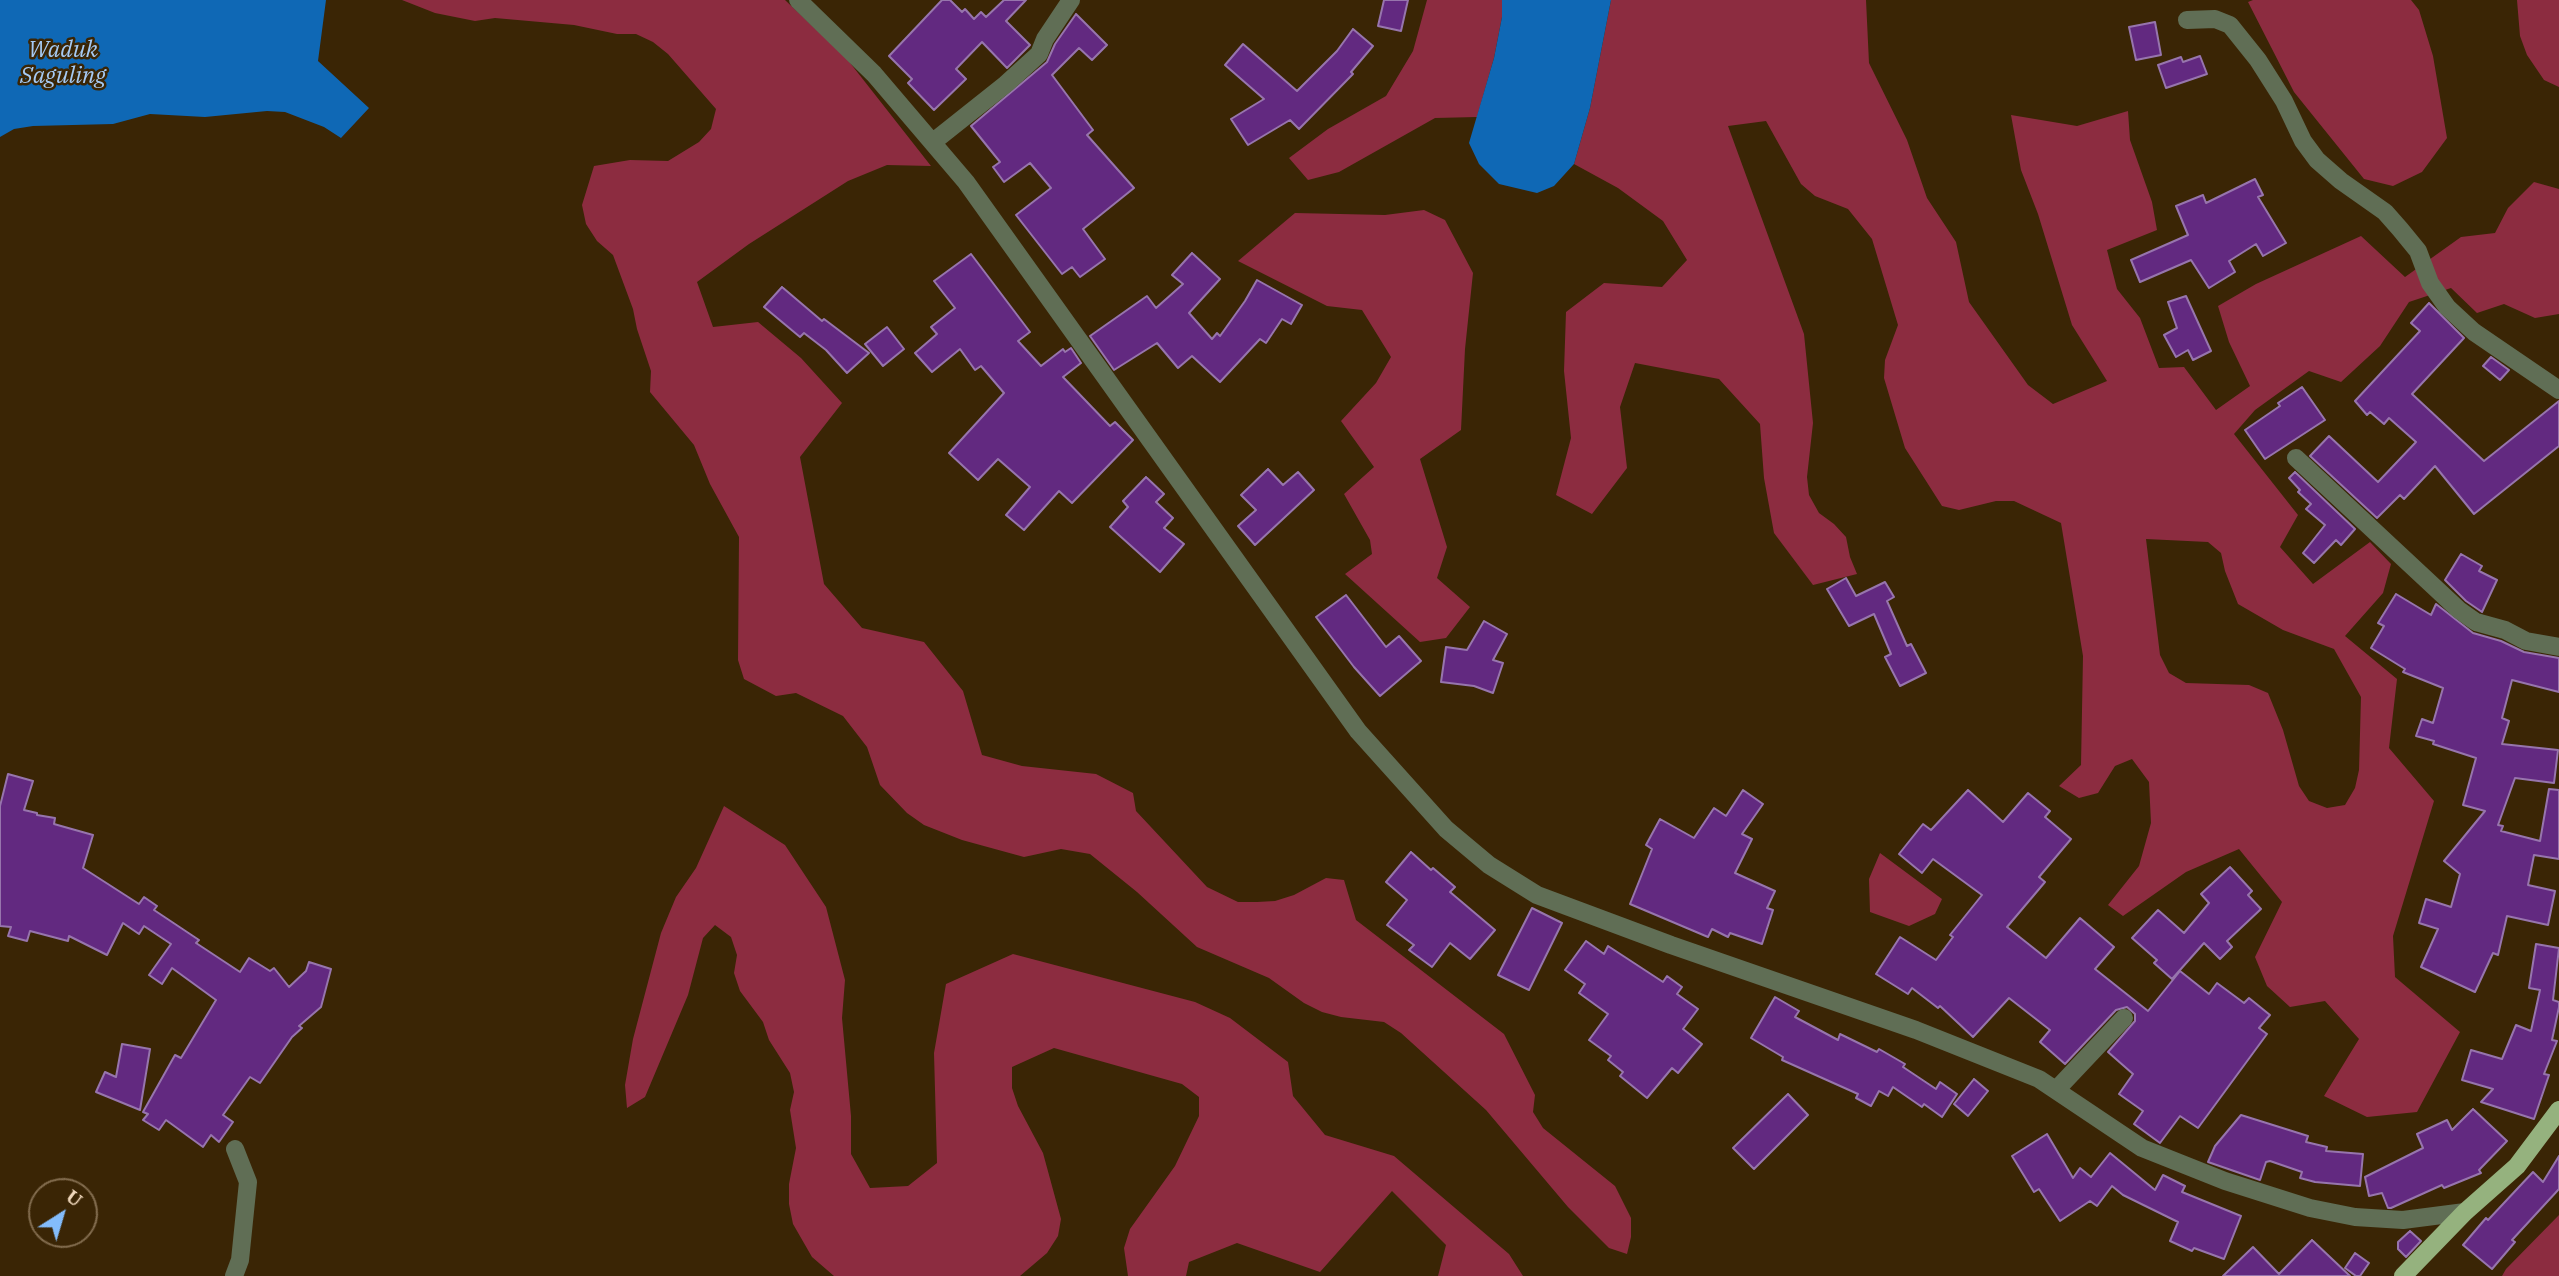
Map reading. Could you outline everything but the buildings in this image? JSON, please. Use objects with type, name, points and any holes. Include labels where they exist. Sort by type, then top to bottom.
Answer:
[{"type":"main road","points":[[2403,1276],[2465,1212],[2517,1166],[2559,1110]]},
{"type":"street","points":[[798,0],[874,74],[966,182],[1358,731],[1446,829],[1489,865],[1537,894],[1671,945],[1916,1030],[2039,1079],[2142,1149],[2214,1177],[2310,1208],[2355,1217],[2403,1220],[2465,1212]]},
{"type":"street","points":[[933,142],[1039,54],[1045,39],[1071,0]]},
{"type":"street","points":[[2187,20],[2215,19],[2230,25],[2258,60],[2284,101],[2303,141],[2317,160],[2341,181],[2385,212],[2400,229],[2417,251],[2430,284],[2446,307],[2474,332],[2559,390]]},
{"type":"street","points":[[2296,458],[2459,610],[2476,622],[2505,630],[2526,641],[2559,648]]},
{"type":"street","points":[[2057,1089],[2124,1018]]},
{"type":"street","points":[[233,1276],[240,1260],[248,1182],[235,1149]]},
{"type":"shaded area","points":[[402,0],[785,0],[847,59],[931,166],[887,165],[848,181],[749,244],[697,282],[713,327],[758,322],[801,358],[842,403],[800,457],[824,584],[862,628],[924,642],[963,691],[982,755],[1022,766],[1096,774],[1133,793],[1136,811],[1207,887],[1238,902],[1257,902],[1275,901],[1294,895],[1326,878],[1344,880],[1356,920],[1504,1034],[1535,1095],[1533,1112],[1543,1128],[1615,1186],[1631,1218],[1627,1254],[1609,1248],[1568,1207],[1486,1110],[1401,1033],[1384,1022],[1322,1012],[1304,1003],[1269,978],[1197,947],[1137,892],[1090,854],[1061,849],[1024,857],[962,840],[924,825],[907,813],[880,785],[867,747],[843,716],[796,693],[776,696],[744,679],[738,660],[739,537],[710,484],[694,445],[650,392],[651,371],[633,309],[613,255],[597,241],[586,224],[582,205],[594,166],[630,160],[668,161],[699,142],[711,129],[716,109],[668,54],[653,42],[636,34],[617,34],[574,25],[495,18],[475,21],[435,13]]},
{"type":"shaded area","points":[[1427,0],[1502,0],[1502,17],[1494,58],[1477,117],[1435,118],[1339,172],[1308,180],[1289,158],[1328,129],[1386,96],[1413,51]]},
{"type":"shaded area","points":[[1611,0],[1866,0],[1869,63],[1907,140],[1927,198],[1956,242],[1969,302],[2028,385],[2053,404],[2107,381],[2072,325],[2038,214],[2021,170],[2011,115],[2077,126],[2128,111],[2130,140],[2152,202],[2157,230],[2107,250],[2117,289],[2140,318],[2159,368],[2184,367],[2216,410],[2250,386],[2229,342],[2218,306],[2256,284],[2361,236],[2405,277],[2461,237],[2495,233],[2508,208],[2534,182],[2559,189],[2559,314],[2535,318],[2504,304],[2477,313],[2451,288],[2409,302],[2380,346],[2341,382],[2309,371],[2255,410],[2234,434],[2298,515],[2280,547],[2313,584],[2370,542],[2391,564],[2383,593],[2345,636],[2397,679],[2389,748],[2434,801],[2393,936],[2395,977],[2460,1032],[2417,1112],[2367,1117],[2324,1096],[2359,1039],[2325,1001],[2290,1007],[2267,986],[2255,957],[2282,902],[2239,849],[2186,872],[2123,916],[2108,905],[2139,866],[2151,823],[2149,782],[2132,759],[2115,766],[2098,793],[2079,798],[2059,786],[2081,765],[2083,656],[2061,523],[2014,501],[1996,501],[1959,510],[1942,506],[1905,448],[1884,378],[1885,360],[1898,325],[1872,239],[1848,209],[1815,196],[1801,184],[1766,121],[1728,126],[1804,334],[1813,423],[1807,477],[1809,495],[1819,513],[1846,537],[1857,574],[1813,585],[1774,533],[1764,478],[1760,424],[1719,379],[1635,363],[1620,407],[1627,468],[1592,514],[1556,495],[1571,438],[1564,371],[1566,312],[1604,283],[1662,287],[1687,260],[1663,221],[1618,188],[1574,164],[1590,108]],"holes":[[[2146,539],[2208,542],[2221,553],[2238,604],[2283,630],[2334,649],[2361,697],[2359,770],[2355,788],[2345,805],[2327,808],[2309,801],[2299,786],[2283,730],[2268,693],[2249,685],[2186,683],[2169,673],[2160,655]]]},
{"type":"shaded area","points":[[2411,0],[2419,10],[2433,56],[2447,138],[2422,172],[2393,186],[2364,179],[2294,92],[2248,2]]},
{"type":"shaded area","points":[[2517,0],[2559,0],[2559,87],[2544,80],[2527,55],[2520,36]]},
{"type":"shaded area","points":[[1424,210],[1445,220],[1473,273],[1465,349],[1461,430],[1420,459],[1447,547],[1437,578],[1470,607],[1446,638],[1420,642],[1345,574],[1372,554],[1370,540],[1344,494],[1374,467],[1341,421],[1376,383],[1391,357],[1362,310],[1327,306],[1238,261],[1295,213],[1385,215]]},
{"type":"shaded area","points":[[724,806],[785,845],[826,907],[845,980],[842,1018],[851,1116],[851,1154],[870,1188],[908,1186],[937,1163],[934,1053],[946,984],[1013,954],[1195,1002],[1230,1018],[1288,1062],[1293,1096],[1325,1135],[1394,1156],[1509,1254],[1523,1276],[1438,1276],[1446,1245],[1392,1191],[1320,1272],[1237,1243],[1189,1262],[1186,1276],[1128,1276],[1124,1248],[1130,1229],[1175,1166],[1199,1116],[1199,1097],[1182,1084],[1054,1048],[1012,1067],[1012,1088],[1018,1106],[1043,1153],[1061,1219],[1058,1236],[1047,1253],[1020,1276],[834,1276],[812,1257],[793,1224],[789,1184],[796,1148],[790,1110],[794,1092],[790,1073],[769,1040],[763,1022],[740,991],[734,973],[737,955],[731,937],[715,925],[703,938],[688,995],[645,1097],[627,1108],[625,1085],[633,1039],[661,933],[676,897],[696,868]]},
{"type":"shaded area","points":[[1880,853],[1942,899],[1935,914],[1909,926],[1870,912],[1869,879]]},
{"type":"shaded area","points":[[2559,1215],[2559,1276],[2502,1276],[2506,1269]]},
{"type":"water","name":"Waduk Saguling","points":[[0,0],[326,0],[318,61],[369,108],[341,138],[324,127],[285,112],[267,111],[205,117],[150,114],[113,124],[33,126],[14,129],[0,137]]},
{"type":"water","points":[[1502,0],[1611,0],[1590,108],[1574,164],[1554,186],[1537,193],[1499,184],[1479,164],[1469,143],[1494,58],[1502,17]]}]
